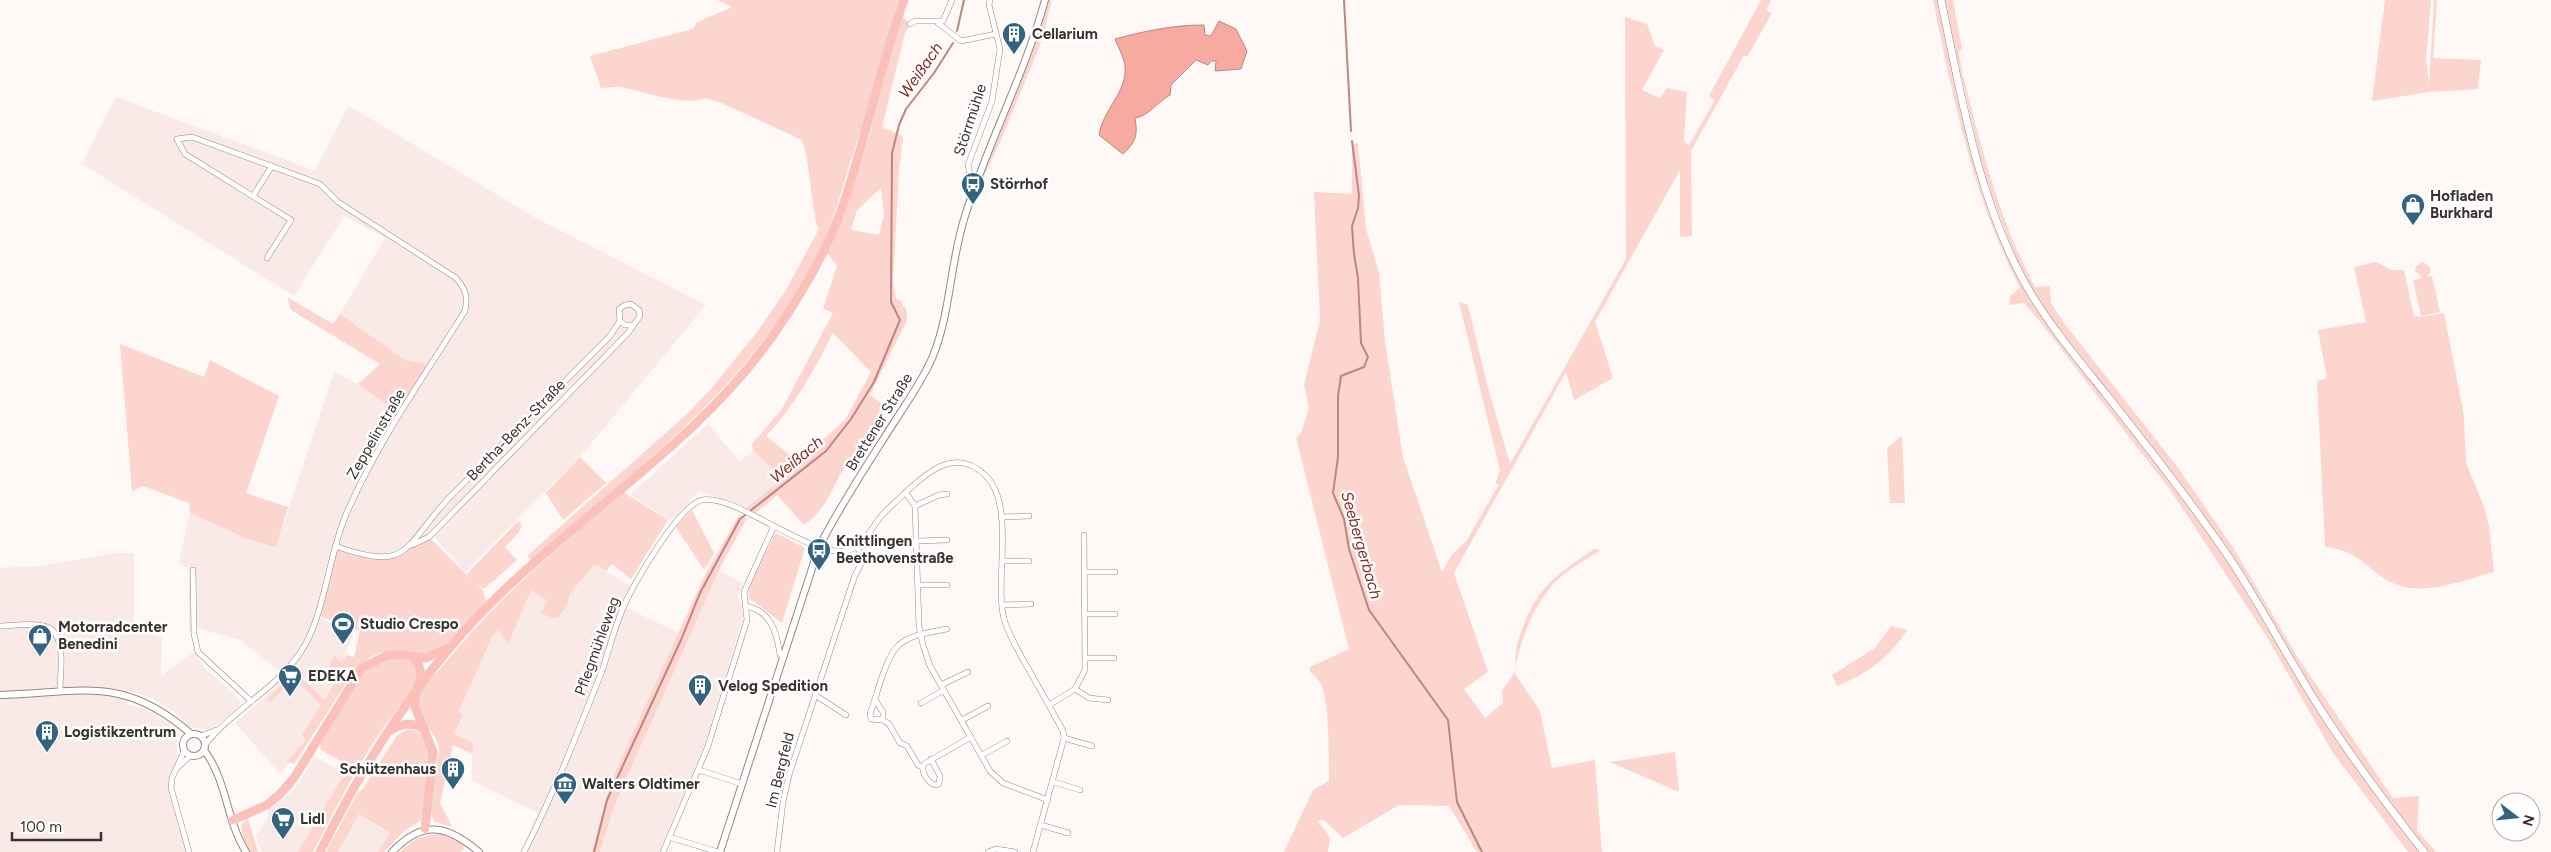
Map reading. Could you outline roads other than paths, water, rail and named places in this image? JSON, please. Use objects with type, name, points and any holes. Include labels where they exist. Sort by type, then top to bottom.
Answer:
[{"type":"main road","points":[[320,852],[342,809],[391,730],[418,688],[453,644],[498,595],[709,411],[773,335],[800,295],[822,254],[841,210],[857,161],[883,64],[904,0]]},
{"type":"main road","points":[[1941,0],[1962,100],[1981,172],[2004,240],[2027,287],[2057,330],[2180,489],[2227,556],[2319,706],[2381,799],[2424,852]]},
{"type":"main road","points":[[233,820],[267,805],[294,778],[362,668],[388,655],[426,658],[434,656],[453,644]]},
{"type":"main road","points":[[412,657],[422,673],[414,704],[426,730],[433,752],[425,829]]},
{"type":"main road","points":[[391,730],[406,724],[418,726],[426,730]]},
{"type":"street","points":[[938,23],[943,21],[952,0]]},
{"type":"street","name":"Störrmühle","points":[[977,181],[970,175],[968,165],[992,101],[1000,49],[989,5],[990,0]]},
{"type":"street","name":"Brettener Straße","points":[[719,852],[819,547],[843,503],[920,382],[933,356],[947,307],[959,237],[977,181],[1023,69],[1046,0]]},
{"type":"street","points":[[910,24],[921,20],[938,23],[961,41],[996,34]]},
{"type":"street","name":"Zeppelinstraße","points":[[205,747],[219,729],[282,674],[301,652],[316,615],[344,518],[370,465],[465,311],[468,298],[465,288],[456,278],[338,202],[320,184],[192,137],[177,139],[185,154],[253,196]]},
{"type":"street","points":[[268,258],[291,220],[253,196],[272,166]]},
{"type":"street","name":"Bertha-Benz-Straße","points":[[335,546],[357,554],[390,558],[430,537],[628,333],[640,316],[639,310],[631,304],[625,304],[619,309],[620,321],[609,337],[448,499],[426,524],[412,545]]},
{"type":"street","points":[[620,321],[625,325],[632,325]]},
{"type":"street","points":[[857,546],[885,512],[922,476],[945,463],[967,465],[980,471],[988,478],[999,501],[1001,517],[1002,605],[1004,618],[1010,636],[1064,738],[1054,782],[1033,852]]},
{"type":"street","points":[[906,493],[915,506],[920,635],[930,666],[990,771],[1003,783],[1048,800]]},
{"type":"street","points":[[915,506],[939,495],[947,494]]},
{"type":"street","name":"Pflegmühleweg","points":[[524,852],[567,759],[632,589],[675,522],[690,506],[702,500],[711,500],[741,511],[819,547],[838,552],[848,551],[857,546]]},
{"type":"street","points":[[1001,517],[1029,516]]},
{"type":"street","points":[[663,852],[699,770],[747,620],[744,592],[747,581],[774,526]]},
{"type":"street","points":[[1048,705],[1075,689],[1085,670],[1084,535]]},
{"type":"street","points":[[917,541],[946,540]]},
{"type":"street","name":"Im Bergfeld","points":[[777,852],[782,802],[814,695],[855,575],[863,560],[862,553],[857,546]]},
{"type":"street","points":[[1002,561],[1030,561]]},
{"type":"street","points":[[193,570],[194,634],[198,652],[251,702]]},
{"type":"street","points":[[1084,572],[1115,572]]},
{"type":"street","points":[[919,585],[947,585]]},
{"type":"street","points":[[1002,605],[1031,604]]},
{"type":"street","points":[[745,606],[763,614],[772,624],[777,634],[780,654],[784,656]]},
{"type":"street","points":[[1085,614],[1115,614]]},
{"type":"street","points":[[0,626],[44,626],[53,631],[59,640],[61,650],[60,690]]},
{"type":"street","points":[[931,759],[940,776],[940,784],[936,785],[929,782],[922,767],[918,765],[907,746],[900,742],[889,724],[883,720],[871,719],[870,714],[888,664],[898,645],[920,635],[947,629]]},
{"type":"street","points":[[1086,658],[1114,658]]},
{"type":"street","points":[[922,703],[968,672]]},
{"type":"street","points":[[0,695],[91,689],[127,696],[153,707],[174,722],[188,736],[201,736],[221,780],[233,820],[246,852]]},
{"type":"street","points":[[1075,689],[1089,698],[1108,700]]},
{"type":"street","points":[[814,695],[846,715]]},
{"type":"street","points":[[875,700],[884,712],[883,720]]},
{"type":"street","points":[[962,720],[988,706]]},
{"type":"street","name":"Zeppelinstraße","points":[[201,736],[219,729]]},
{"type":"street","points":[[188,736],[183,745],[190,754],[214,767]]},
{"type":"street","points":[[922,767],[931,759],[971,737]]},
{"type":"street","points":[[1064,738],[1092,746]]},
{"type":"street","points":[[982,755],[1007,741]]},
{"type":"street","points":[[190,852],[171,788],[176,769],[190,754],[205,747]]},
{"type":"street","points":[[699,770],[742,784]]},
{"type":"street","points":[[1054,782],[1080,790]]},
{"type":"street","points":[[1041,825],[1068,833]]},
{"type":"street","points":[[392,852],[408,837],[425,829],[443,830],[453,834],[480,852]]},
{"type":"street","points":[[669,837],[719,852]]},
{"type":"street","points":[[988,852],[996,849],[1015,852]]},
{"type":"waterway","name":"Weißach","points":[[957,31],[964,0]]},
{"type":"waterway","name":"Seebergerbach","points":[[1344,0],[1351,131]]},
{"type":"waterway","name":"Weißach","points":[[594,852],[607,800],[681,640],[700,593],[740,519],[826,451],[851,419],[874,382],[900,320],[891,302],[892,153],[899,125],[906,109],[934,73],[953,43]]},
{"type":"waterway","name":"Seebergerbach","points":[[1352,141],[1359,196],[1358,208],[1352,226],[1354,254],[1358,278],[1361,343],[1368,357],[1364,367],[1341,376],[1338,396],[1338,457],[1333,493],[1344,519],[1349,549],[1369,610],[1448,720],[1457,802],[1482,852]]},
{"type":"place","name":"Cellarium","points":[[1014,55]]},
{"type":"place","name":"Störrhof","points":[[973,205]]},
{"type":"place","name":"Hofladen Burkhard","points":[[2413,226]]},
{"type":"place","name":"Knittlingen Beethovenstraße","points":[[819,571]]},
{"type":"place","name":"Studio Crespo","points":[[343,645]]},
{"type":"place","name":"Motorradcenter Benedini","points":[[40,657]]},
{"type":"place","name":"EDEKA","points":[[290,697]]},
{"type":"place","name":"Velog Spedition","points":[[700,707]]},
{"type":"place","name":"Logistikzentrum","points":[[47,753]]},
{"type":"place","name":"Schützenhaus","points":[[453,790]]},
{"type":"place","name":"Walters Oldtimer","points":[[565,805]]},
{"type":"place","name":"Lidl","points":[[283,840]]}]
